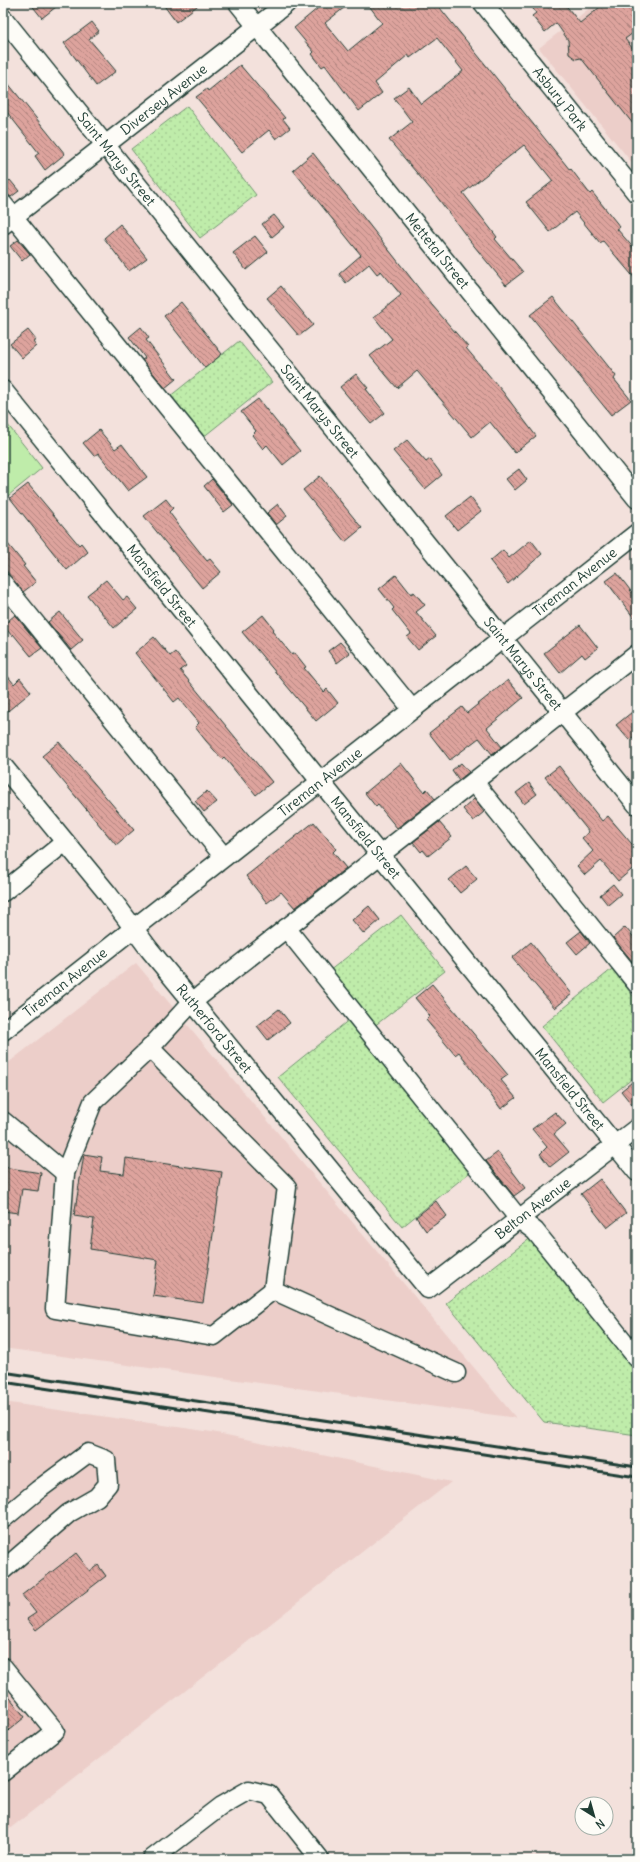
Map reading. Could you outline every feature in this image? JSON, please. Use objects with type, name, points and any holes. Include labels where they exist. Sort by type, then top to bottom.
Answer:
[{"type":"street","name":"Mettetal Street","points":[[238,3],[637,499]]},
{"type":"street","name":"Diversey Avenue","points":[[6,215],[106,145],[287,3]]},
{"type":"street","name":"Asbury Park","points":[[483,3],[637,194]]},
{"type":"street","name":"Saint Marys Street","points":[[3,18],[637,805]]},
{"type":"street","points":[[6,215],[412,709]]},
{"type":"street","name":"Mansfield Street","points":[[3,390],[637,1172]]},
{"type":"street","name":"Tireman Avenue","points":[[3,1031],[637,533]]},
{"type":"street","points":[[3,583],[224,857]]},
{"type":"street","points":[[150,1048],[287,1187],[273,1290],[214,1336],[55,1309],[65,1173],[93,1102],[150,1048],[192,1002],[637,654]]},
{"type":"street","name":"Rutherford Street","points":[[3,766],[192,1002],[428,1289]]},
{"type":"street","points":[[474,782],[637,984]]},
{"type":"street","points":[[3,892],[65,842]]},
{"type":"street","points":[[286,928],[519,1219],[535,1231],[637,1358]]},
{"type":"street","points":[[3,1121],[65,1173]]},
{"type":"street","name":"Belton Avenue","points":[[428,1289],[637,1128]]},
{"type":"street","points":[[273,1290],[456,1373]]},
{"type":"street","points":[[3,1519],[38,1490],[88,1453],[106,1460],[108,1484],[97,1497],[70,1513],[3,1570]]},
{"type":"street","points":[[3,1667],[55,1731],[3,1772]]},
{"type":"street","points":[[152,1859],[221,1806],[249,1790],[269,1795],[320,1859]]},
{"type":"shaded area","points":[[596,3],[637,3],[637,169],[539,48]]},
{"type":"shaded area","points":[[136,963],[516,1418],[3,1348],[3,1067]]},
{"type":"shaded area","points":[[3,1402],[212,1432],[451,1482],[3,1834]]},
{"type":"green space","points":[[187,106],[256,195],[200,238],[131,149]]},
{"type":"green space","points":[[239,341],[272,382],[202,438],[169,397]]},
{"type":"green space","points":[[3,419],[42,468],[3,500]]},
{"type":"green space","points":[[401,915],[445,971],[373,1027],[329,971]]},
{"type":"green space","points":[[612,969],[637,1001],[637,1075],[603,1102],[542,1026]]},
{"type":"green space","points":[[350,1019],[474,1169],[402,1227],[278,1077]]},
{"type":"green space","points":[[532,1237],[637,1369],[637,1435],[544,1422],[446,1303]]},
{"type":"building","points":[[30,3],[61,3],[42,18]]},
{"type":"building","points":[[162,3],[201,3],[176,22]]},
{"type":"building","points":[[324,3],[350,3],[325,23],[348,51],[382,23],[367,3],[436,3],[570,170],[571,169],[590,194],[592,192],[620,227],[617,229],[637,252],[637,281],[603,241],[600,243],[575,212],[550,232],[526,202],[553,181],[524,145],[463,193],[497,237],[495,239],[523,272],[506,285],[437,197],[389,140],[412,122],[394,98],[409,87],[421,104],[463,71],[437,38],[410,58],[408,55],[375,83],[382,93],[359,111],[325,65],[322,67],[312,54],[314,52],[294,28]]},
{"type":"building","points":[[529,3],[564,3],[580,23],[605,3],[637,3],[637,30],[625,39],[637,54],[637,129],[581,58],[576,59],[569,54],[568,40],[556,23],[545,32],[532,16],[536,13]]},
{"type":"building","points":[[92,22],[99,31],[89,39],[116,71],[96,86],[64,43]]},
{"type":"building","points":[[240,65],[285,118],[283,119],[290,128],[276,139],[269,130],[242,152],[196,97],[207,89],[208,91]]},
{"type":"building","points":[[3,77],[65,154],[45,170],[35,156],[39,153],[3,107]]},
{"type":"building","points":[[313,153],[432,305],[468,347],[466,348],[503,392],[536,436],[515,453],[490,422],[472,437],[417,371],[397,388],[370,356],[392,339],[374,317],[401,295],[381,271],[377,274],[369,264],[346,283],[339,274],[361,255],[293,170]]},
{"type":"building","points":[[10,180],[19,191],[11,197],[3,192],[3,186]]},
{"type":"building","points":[[274,215],[284,227],[272,237],[262,224]]},
{"type":"building","points":[[120,224],[147,258],[129,271],[104,238]]},
{"type":"building","points":[[255,236],[268,252],[246,270],[233,253]]},
{"type":"building","points":[[18,240],[30,254],[22,261],[10,246]]},
{"type":"building","points":[[281,286],[313,325],[299,336],[267,298]]},
{"type":"building","points":[[553,297],[616,376],[614,379],[631,400],[611,415],[530,315]]},
{"type":"building","points":[[181,302],[222,354],[205,368],[164,316]]},
{"type":"building","points":[[141,327],[149,338],[146,340],[176,379],[165,388],[142,360],[145,358],[129,337]]},
{"type":"building","points":[[28,330],[36,340],[33,342],[36,346],[22,358],[10,344]]},
{"type":"building","points":[[356,374],[368,388],[366,389],[385,413],[371,424],[340,387]]},
{"type":"building","points":[[258,399],[300,451],[283,465],[267,445],[263,449],[252,435],[256,431],[241,412]]},
{"type":"building","points":[[99,430],[115,449],[122,444],[147,477],[128,491],[98,453],[94,456],[83,443]]},
{"type":"building","points":[[407,440],[426,462],[430,459],[442,475],[425,489],[393,451]]},
{"type":"building","points":[[519,469],[527,480],[515,490],[506,479]]},
{"type":"building","points":[[320,476],[362,528],[345,542],[303,490]]},
{"type":"building","points":[[212,479],[233,505],[224,512],[204,486]]},
{"type":"building","points":[[28,484],[79,545],[81,543],[88,552],[67,570],[10,498]]},
{"type":"building","points":[[470,497],[481,511],[457,530],[446,516]]},
{"type":"building","points":[[166,499],[173,508],[169,512],[187,536],[207,561],[210,559],[221,572],[202,588],[144,516]]},
{"type":"building","points":[[278,504],[287,516],[276,525],[267,513]]},
{"type":"building","points":[[3,538],[25,565],[23,566],[36,582],[23,592],[3,567]]},
{"type":"building","points":[[531,540],[542,554],[508,584],[490,561],[503,550],[509,558]]},
{"type":"building","points":[[617,573],[637,599],[637,622],[606,581]]},
{"type":"building","points":[[396,575],[411,594],[414,592],[425,605],[416,612],[436,636],[418,650],[407,637],[411,634],[392,610],[394,608],[379,589]]},
{"type":"building","points":[[106,580],[123,600],[127,597],[137,609],[114,628],[87,595]]},
{"type":"building","points":[[60,612],[83,640],[71,650],[48,622]]},
{"type":"building","points":[[15,615],[42,648],[31,656],[13,634],[12,636],[3,625]]},
{"type":"building","points":[[263,615],[274,629],[272,631],[292,655],[295,653],[306,667],[304,668],[324,692],[327,689],[338,703],[316,721],[242,632]]},
{"type":"building","points":[[580,625],[598,648],[585,658],[582,654],[560,673],[544,653]]},
{"type":"building","points":[[154,637],[170,656],[175,652],[186,666],[180,670],[272,782],[256,795],[224,757],[222,759],[206,741],[195,727],[199,723],[179,698],[174,702],[135,653]]},
{"type":"building","points":[[340,642],[350,653],[337,663],[328,651]]},
{"type":"building","points":[[3,670],[14,684],[20,678],[31,692],[3,715]]},
{"type":"building","points":[[508,680],[523,698],[487,728],[502,747],[492,754],[479,738],[450,760],[429,733],[462,707],[467,713]]},
{"type":"building","points":[[637,708],[637,734],[629,740],[616,725]]},
{"type":"building","points":[[59,742],[134,830],[116,845],[42,756]]},
{"type":"building","points":[[401,763],[424,792],[427,789],[435,799],[397,828],[378,805],[376,807],[365,793]]},
{"type":"building","points":[[461,763],[469,772],[459,780],[452,770]]},
{"type":"building","points":[[559,766],[602,821],[608,816],[637,850],[637,865],[618,881],[601,861],[585,875],[577,866],[593,851],[582,838],[589,832],[545,777]]},
{"type":"building","points":[[529,783],[537,794],[524,804],[516,793]]},
{"type":"building","points":[[207,791],[217,802],[204,812],[195,801]]},
{"type":"building","points":[[474,799],[484,812],[473,821],[463,809]]},
{"type":"building","points":[[314,822],[336,849],[333,852],[346,868],[295,908],[281,892],[267,903],[246,876]]},
{"type":"building","points":[[439,822],[452,837],[428,856],[423,850],[421,852],[413,842]]},
{"type":"building","points":[[466,866],[477,879],[460,893],[449,880]]},
{"type":"building","points":[[613,884],[621,894],[608,905],[600,895]]},
{"type":"building","points":[[369,906],[380,920],[364,934],[352,920]]},
{"type":"building","points":[[625,927],[637,941],[637,967],[613,938]]},
{"type":"building","points":[[581,931],[590,943],[577,954],[567,942]]},
{"type":"building","points":[[531,942],[572,994],[555,1008],[512,958]]},
{"type":"building","points":[[432,984],[508,1075],[501,1080],[516,1098],[501,1109],[459,1052],[455,1055],[426,1020],[430,1016],[415,998]]},
{"type":"building","points":[[279,1009],[290,1023],[268,1040],[257,1026]]},
{"type":"building","points":[[637,1078],[637,1111],[621,1091]]},
{"type":"building","points":[[555,1112],[566,1124],[554,1134],[569,1152],[550,1167],[540,1154],[547,1147],[532,1129]]},
{"type":"building","points":[[498,1152],[525,1188],[514,1196],[486,1161]]},
{"type":"building","points":[[84,1154],[102,1157],[100,1171],[124,1174],[126,1158],[222,1172],[203,1303],[153,1296],[158,1260],[90,1249],[94,1219],[74,1216]]},
{"type":"building","points":[[3,1167],[41,1173],[38,1191],[22,1189],[18,1213],[3,1211]]},
{"type":"building","points":[[600,1179],[626,1213],[607,1228],[581,1194]]},
{"type":"building","points":[[436,1201],[447,1216],[426,1231],[416,1217]]},
{"type":"building","points":[[76,1553],[90,1571],[98,1565],[106,1576],[36,1630],[27,1619],[36,1613],[22,1595]]},
{"type":"building","points":[[3,1689],[25,1717],[3,1735]]},
{"type":"railway","points":[[3,1372],[637,1467]]},
{"type":"railway","points":[[3,1382],[637,1477]]}]
